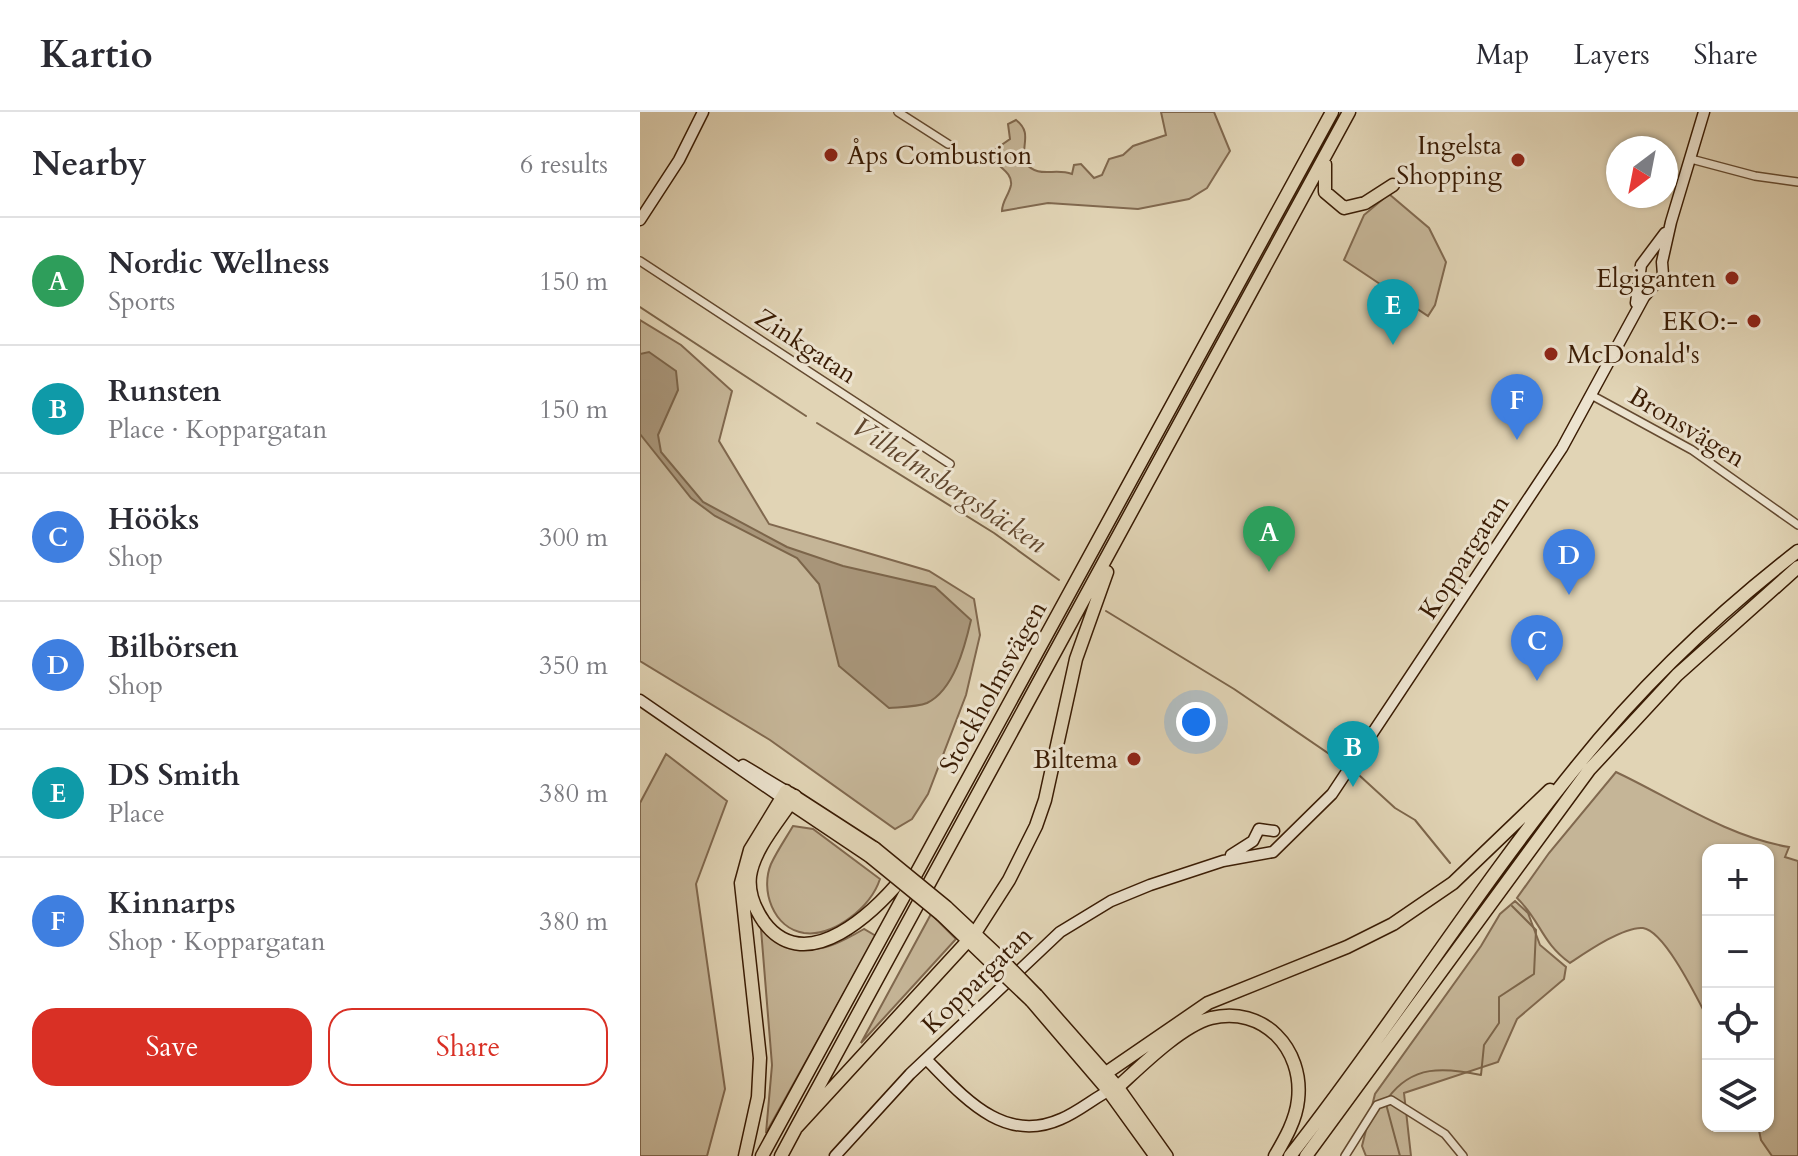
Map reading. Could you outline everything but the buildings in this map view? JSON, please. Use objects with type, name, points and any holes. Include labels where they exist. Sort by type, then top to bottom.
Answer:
[{"type":"highway","name":"Stockholmsvägen","points":[[762,1156],[1332,112]]},
{"type":"highway","name":"Stockholmsvägen","points":[[796,1128],[1349,112]]},
{"type":"highway","points":[[1327,153],[1324,187],[1337,205],[1357,207],[1393,185]]},
{"type":"highway","points":[[781,1156],[796,1128],[971,937],[1009,880],[1036,826],[1083,634],[1140,496]]},
{"type":"highway","points":[[1108,1083],[1208,1003],[1370,937],[1430,900],[1490,850],[1579,763],[1678,656],[1798,551]]},
{"type":"highway","points":[[1306,1156],[1589,770],[1677,675],[1798,567]]},
{"type":"highway","points":[[1290,1156],[1579,763]]},
{"type":"highway","points":[[788,797],[754,861],[751,895],[767,927],[783,938],[808,943],[843,934],[870,912],[906,873],[956,799]]},
{"type":"highway","points":[[745,1156],[758,1097],[760,1058],[741,883],[750,850],[788,797]]},
{"type":"highway","points":[[1108,1083],[1200,1022],[1233,1016],[1255,1020],[1284,1044],[1298,1076],[1295,1114],[1275,1156]]},
{"type":"main road","points":[[788,797],[873,853],[944,911],[1034,998],[1167,1156]]},
{"type":"main road","points":[[1108,1083],[1155,1156]]},
{"type":"street","points":[[640,220],[679,160],[703,112]]},
{"type":"street","points":[[898,112],[948,144]]},
{"type":"street","points":[[1671,222],[1650,258],[1641,265],[1642,276],[1655,282],[1663,275],[1662,262],[1671,222],[1704,112]]},
{"type":"street","points":[[1691,159],[1755,176],[1798,182]]},
{"type":"street","points":[[1650,258],[1662,262]]},
{"type":"street","name":"Zinkgatan","points":[[640,261],[950,464]]},
{"type":"street","name":"Koppargatan","points":[[1631,320],[1642,276]]},
{"type":"street","name":"Koppargatan","points":[[1278,845],[1318,806],[1359,758],[1593,396],[1631,320],[1655,282]]},
{"type":"street","name":"Bronsvägen","points":[[1593,396],[1692,450],[1795,522]]},
{"type":"street","points":[[640,700],[788,797]]},
{"type":"street","name":"Koppargatan","points":[[1274,831],[1318,806]]},
{"type":"street","points":[[1259,829],[1274,831],[1278,845],[1273,852],[1261,852],[1253,841],[1259,829]]},
{"type":"street","name":"Koppargatan","points":[[1223,861],[1253,841]]},
{"type":"street","name":"Koppargatan","points":[[835,1156],[874,1110],[1060,932],[1111,901],[1223,861],[1261,852]]},
{"type":"street","points":[[926,1059],[974,1106],[1001,1122],[1045,1125],[1083,1106],[1108,1083]]},
{"type":"street","points":[[1345,1156],[1372,1112],[1387,1100],[1445,1134],[1463,1156]]},
{"type":"shaded area","points":[[1161,112],[1214,112],[1230,151],[1207,188],[1189,199],[1138,209],[1048,203],[1002,211],[1011,180],[990,153],[1010,139],[1008,124],[1016,120],[1024,129],[1024,162],[1030,167],[1041,172],[1072,174],[1074,165],[1081,164],[1094,178],[1102,175],[1109,159],[1123,155],[1133,146],[1166,135]]},
{"type":"shaded area","points":[[1389,194],[1429,228],[1446,262],[1435,305],[1428,316],[1344,260],[1364,215]]},
{"type":"shaded area","points":[[640,320],[681,345],[732,391],[719,441],[769,524],[929,571],[974,599],[980,635],[966,695],[928,794],[912,819],[895,829],[770,740],[640,661]]},
{"type":"shaded area","points":[[649,352],[676,371],[678,390],[658,435],[661,452],[703,502],[787,547],[843,566],[935,587],[971,620],[957,666],[936,697],[923,704],[889,708],[839,666],[819,584],[797,558],[715,516],[691,498],[640,434],[640,354]]},
{"type":"shaded area","points":[[666,754],[727,801],[696,884],[725,1089],[707,1156],[640,1156],[640,803]]},
{"type":"shaded area","points":[[1616,772],[1722,826],[1789,847],[1785,857],[1798,861],[1798,1156],[1772,1156],[1759,1132],[1774,1132],[1774,844],[1702,844],[1702,1008],[1671,953],[1652,932],[1643,928],[1626,931],[1605,941],[1570,963],[1560,955],[1517,898],[1549,853]]},
{"type":"shaded area","points":[[793,826],[813,829],[880,879],[860,909],[828,930],[804,933],[793,930],[777,916],[768,896],[771,864]]},
{"type":"shaded area","points":[[1515,901],[1528,913],[1540,945],[1566,967],[1564,979],[1517,1019],[1498,1062],[1404,1093],[1411,1156],[1366,1156],[1362,1146],[1375,1094],[1481,946],[1500,914]]},
{"type":"shaded area","points":[[931,914],[956,939],[861,1043]]},
{"type":"shaded area","points":[[761,929],[789,944],[812,949],[835,944],[864,929],[876,936],[766,1133],[772,1065]]},
{"type":"waterway","name":"Vilhelmsbergsbäcken","points":[[640,307],[806,416]]},
{"type":"waterway","name":"Vilhelmsbergsbäcken","points":[[817,423],[994,533],[1059,580]]},
{"type":"waterway","name":"Vilhelmsbergsbäcken","points":[[1106,611],[1234,689],[1344,764]]},
{"type":"waterway","name":"Vilhelmsbergsbäcken","points":[[1360,776],[1395,808],[1415,820],[1450,863]]},
{"type":"waterway","name":"Vilhelmsbergsbäcken","points":[[1388,1098],[1407,1079],[1430,1071],[1481,1075],[1484,1045],[1499,1023],[1499,997],[1534,974],[1536,930],[1512,906]]},
{"type":"waterway","name":"Vilhelmsbergsbäcken","points":[[1386,1104],[1400,1156]]},
{"type":"place","name":"Åps Combustion","points":[[831,155]]},
{"type":"place","name":"Ingelsta Shopping","points":[[1518,160]]},
{"type":"place","name":"Elgiganten","points":[[1732,278]]},
{"type":"place","name":"EKO:-","points":[[1754,321]]},
{"type":"place","name":"DS Smith","points":[[1393,345]]},
{"type":"place","name":"McDonald's","points":[[1551,354]]},
{"type":"place","name":"Kinnarps","points":[[1517,440]]},
{"type":"place","name":"Nordic Wellness","points":[[1269,572]]},
{"type":"place","name":"Bilbörsen","points":[[1569,595]]},
{"type":"place","name":"Hööks","points":[[1537,681]]},
{"type":"place","name":"Biltema","points":[[1134,759]]},
{"type":"place","name":"Runsten","points":[[1353,787]]}]
